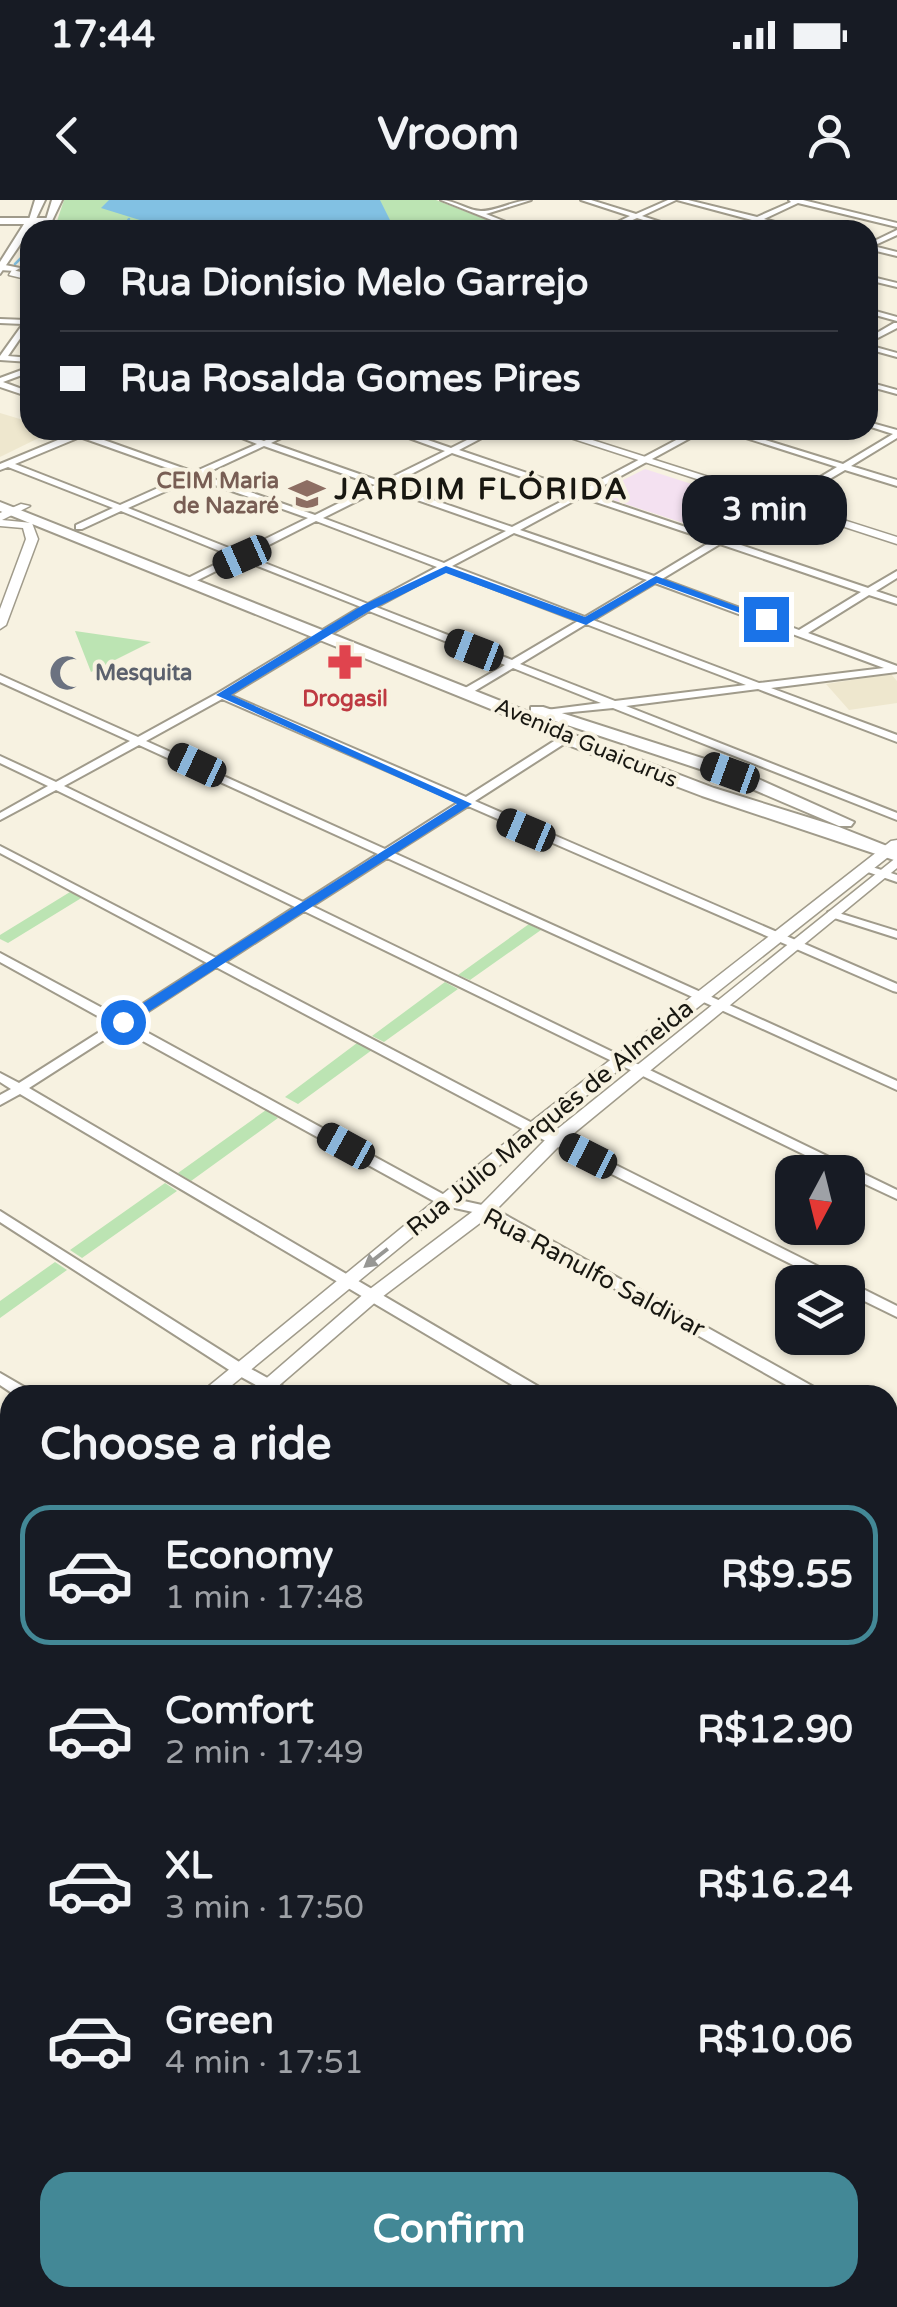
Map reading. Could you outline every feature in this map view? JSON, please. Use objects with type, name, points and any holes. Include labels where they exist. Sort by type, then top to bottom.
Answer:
[{"type":"main road","points":[[0,290],[5,269],[20,241]]},
{"type":"main road","name":"Avenida Guaicurus","points":[[0,496],[7,512],[74,529],[470,689],[539,722],[562,741],[895,852]]},
{"type":"main road","name":"Avenida Guaicurus","points":[[470,689],[730,773],[895,852]]},
{"type":"main road","points":[[562,741],[577,728],[590,725]]},
{"type":"main road","points":[[680,755],[678,746],[696,739]]},
{"type":"main road","points":[[708,792],[744,792],[743,782],[730,773]]},
{"type":"street","points":[[444,200],[498,220]]},
{"type":"street","points":[[480,213],[528,200]]},
{"type":"street","points":[[584,200],[640,220]]},
{"type":"street","points":[[627,220],[676,200],[759,220],[797,200],[866,220]]},
{"type":"street","points":[[2,358],[20,334]]},
{"type":"street","points":[[470,689],[897,434]]},
{"type":"street","points":[[5,465],[66,440]]},
{"type":"street","points":[[106,440],[897,739]]},
{"type":"street","points":[[252,440],[517,530],[897,669]]},
{"type":"street","points":[[32,539],[74,529],[272,440]]},
{"type":"street","points":[[422,440],[897,602]]},
{"type":"street","points":[[194,578],[475,440]]},
{"type":"street","points":[[585,440],[897,538]]},
{"type":"street","points":[[599,440],[648,458]]},
{"type":"street","points":[[0,816],[222,695],[367,608],[681,440]]},
{"type":"street","points":[[757,440],[897,484]]},
{"type":"street","points":[[5,465],[897,816]]},
{"type":"street","points":[[0,626],[16,592],[32,539],[28,525],[7,512]]},
{"type":"street","points":[[802,632],[897,574]]},
{"type":"street","points":[[0,591],[16,592]]},
{"type":"street","points":[[546,713],[897,669]]},
{"type":"street","points":[[0,678],[897,1086]]},
{"type":"street","points":[[222,695],[897,988]]},
{"type":"street","points":[[590,725],[615,706]]},
{"type":"street","points":[[0,1102],[562,741]]},
{"type":"street","points":[[0,759],[897,1195]]},
{"type":"street","points":[[0,849],[533,1129],[804,1265]]},
{"type":"street","name":"Rua Júlio Marquês de Almeida","points":[[219,1385],[533,1129],[721,1003],[788,940],[895,852]]},
{"type":"street","points":[[873,871],[897,879]]},
{"type":"street","name":"Rua Júlio Marquês de Almeida","points":[[269,1385],[372,1296],[486,1210],[704,995],[832,914],[873,871]]},
{"type":"street","points":[[832,914],[896,933]]},
{"type":"street","name":"Rua Ranulfo Saldivar","points":[[0,956],[446,1202],[486,1210],[798,1385]]},
{"type":"street","points":[[0,1076],[524,1385]]},
{"type":"street","points":[[0,1216],[239,1369],[257,1385]]},
{"type":"street","points":[[865,1296],[897,1312]]},
{"type":"shaded area","points":[[0,413],[20,419],[20,440],[35,440],[0,457]]},
{"type":"shaded area","points":[[645,469],[760,506],[714,533],[595,494]]},
{"type":"shaded area","points":[[891,674],[897,681],[897,703],[849,710],[826,684]]},
{"type":"green space","points":[[64,200],[436,200],[487,220],[57,220]]},
{"type":"green space","points":[[75,631],[151,642],[91,672]]},
{"type":"green space","points":[[70,892],[83,897],[8,943],[0,939],[0,935]]},
{"type":"green space","points":[[529,924],[541,930],[470,980],[458,975]]},
{"type":"green space","points":[[445,982],[458,989],[384,1042],[372,1036]]},
{"type":"green space","points":[[357,1043],[372,1050],[298,1104],[285,1097]]},
{"type":"green space","points":[[266,1110],[278,1118],[191,1181],[178,1173]]},
{"type":"green space","points":[[165,1183],[177,1191],[82,1258],[70,1250]]},
{"type":"green space","points":[[55,1262],[67,1270],[0,1318],[0,1301]]},
{"type":"water","points":[[109,200],[380,200],[390,220],[140,220],[101,208]]},
{"type":"waterway","points":[[15,264],[20,259]]},
{"type":"place","name":"CEIM Maria de Nazaré","points":[[307,494]]},
{"type":"place","name":"Drogasil","points":[[345,662]]},
{"type":"place","name":"Mesquita","points":[[67,673]]},
{"type":"district","name":"JARDIM FLÓRIDA","points":[[482,489]]},
{"type":"route","points":[[123,1022],[466,804],[222,695],[367,608],[446,569],[586,621],[656,580],[766,619]]}]
